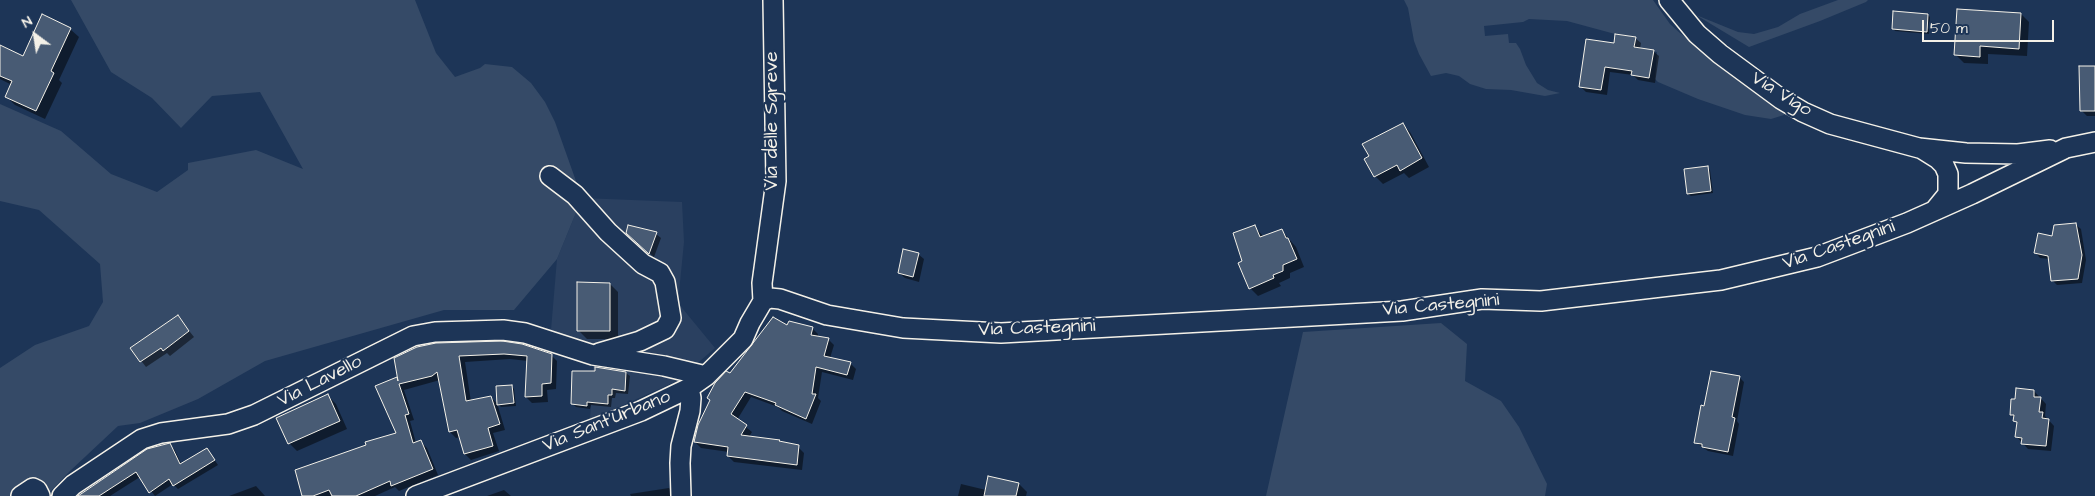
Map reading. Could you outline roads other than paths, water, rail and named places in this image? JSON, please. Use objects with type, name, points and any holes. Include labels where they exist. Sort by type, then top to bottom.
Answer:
[{"type":"street","name":"Via delle Sgreve","points":[[763,301],[762,283],[776,181],[773,0]]},
{"type":"street","name":"Via Vigo","points":[[1669,0],[1697,34],[1720,54],[1781,99],[1803,112],[1830,124],[1919,148],[1966,153],[2018,154],[2066,148]]},
{"type":"street","name":"Via Castegnini","points":[[763,301],[770,298],[780,299],[827,314],[902,328],[1001,333],[1402,311],[1482,299],[1541,301],[1721,280],[1817,257],[1908,223],[2066,148],[2095,142]]},
{"type":"street","name":"Via Vigo","points":[[1919,148],[1938,159],[1948,174],[1948,194],[1934,210]]},
{"type":"street","points":[[550,176],[575,195],[608,232],[643,264],[660,273],[666,282],[671,318],[665,329],[640,342],[593,355]]},
{"type":"street","name":"Via Sant'Urbano","points":[[416,496],[641,411],[689,388],[706,376],[743,339],[763,301]]},
{"type":"street","name":"Via Lavello","points":[[62,496],[73,485],[142,438],[161,433],[228,424],[254,415],[413,336],[435,332],[503,330],[525,333],[593,355],[664,366],[706,376]]},
{"type":"street","points":[[681,496],[681,446],[690,411],[691,398],[689,388]]},
{"type":"street","points":[[21,496],[33,488],[37,490],[40,496]]}]
